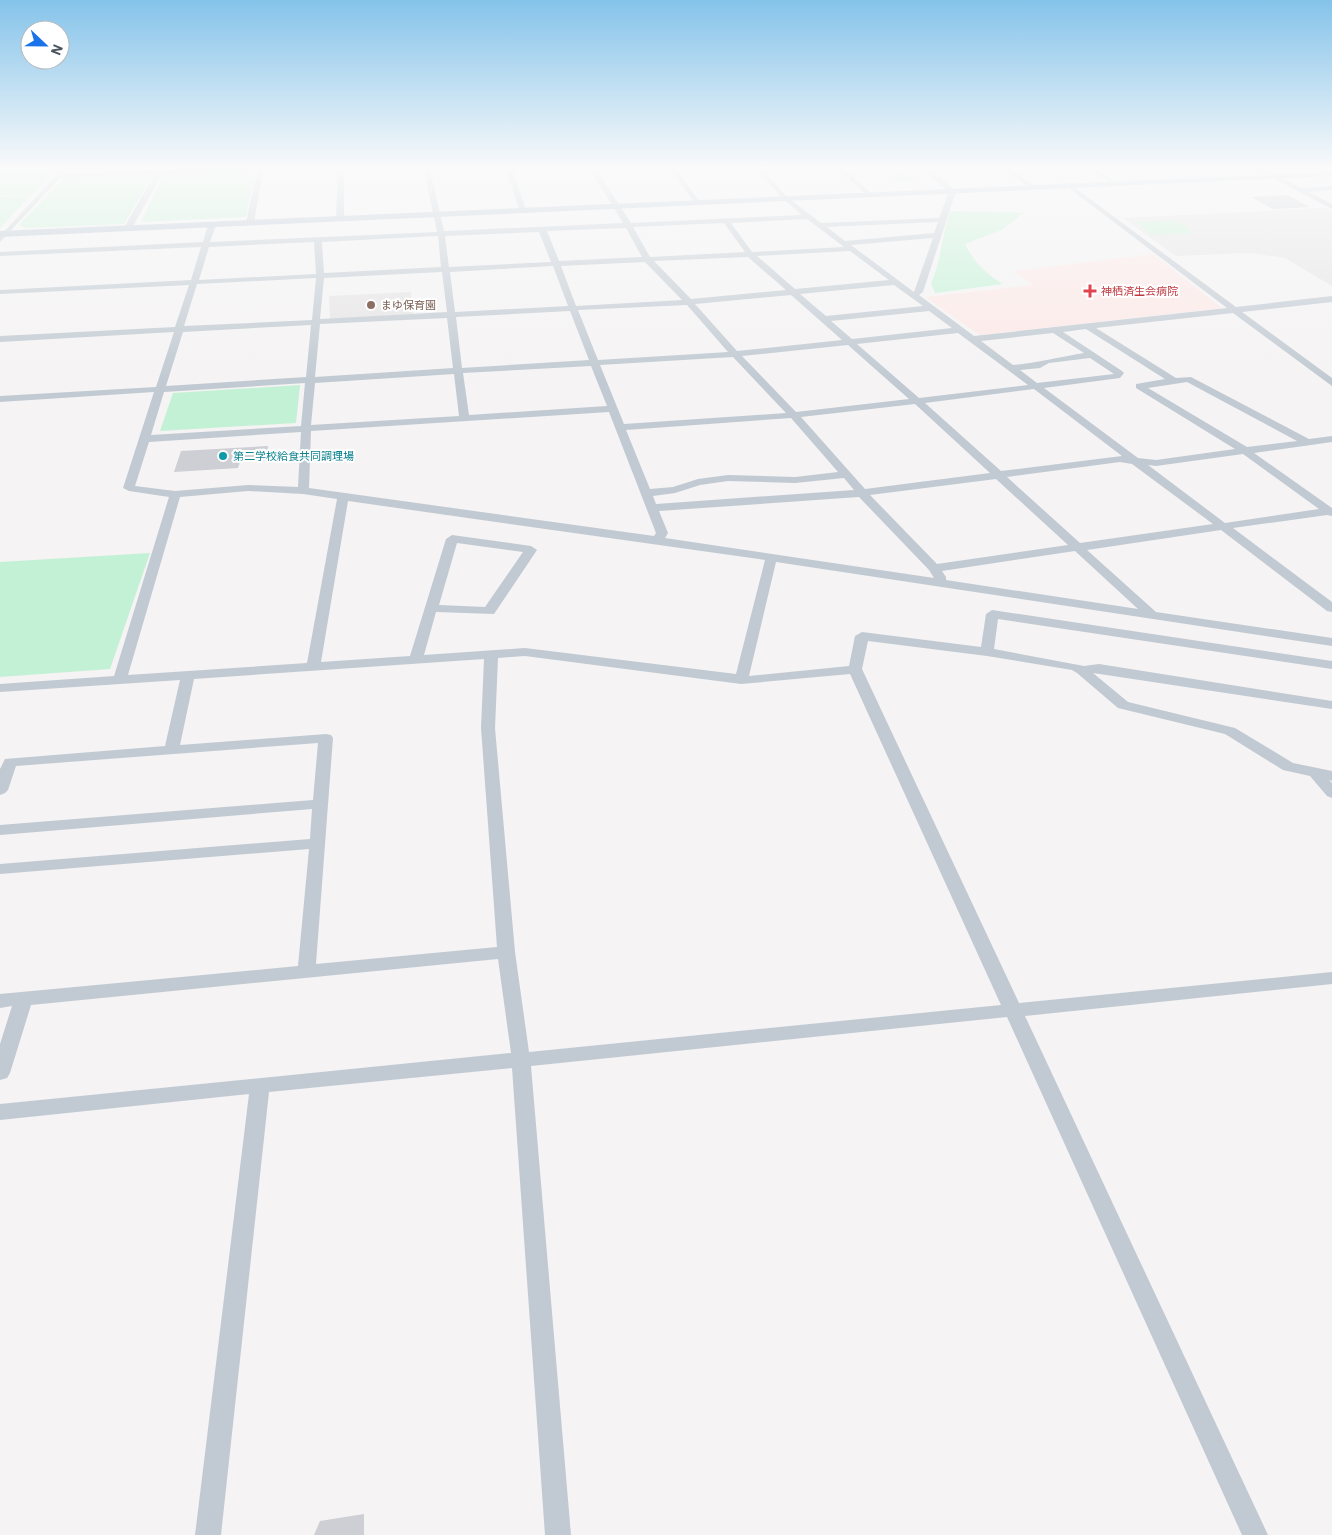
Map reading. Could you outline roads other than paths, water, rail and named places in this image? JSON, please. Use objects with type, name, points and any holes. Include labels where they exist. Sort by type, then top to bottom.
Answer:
[{"type":"street","points":[[208,238],[129,488],[175,494],[248,488],[303,491],[658,540],[1332,642]]},
{"type":"street","points":[[0,254],[352,238]]},
{"type":"street","points":[[442,238],[464,418]]},
{"type":"street","points":[[545,238],[662,532],[658,540]]},
{"type":"street","points":[[635,238],[647,260],[689,302],[734,354],[794,415],[862,493],[934,568],[940,577],[939,583]]},
{"type":"street","points":[[738,238],[750,254],[917,401],[1152,615]]},
{"type":"street","points":[[837,238],[1332,608]]},
{"type":"street","points":[[0,292],[750,254],[847,246],[915,238]]},
{"type":"street","points":[[914,295],[920,292],[936,238]]},
{"type":"street","points":[[1139,238],[1332,383]]},
{"type":"street","points":[[303,491],[306,428],[312,380],[320,276],[318,239]]},
{"type":"street","points":[[0,339],[689,302],[896,282]]},
{"type":"street","points":[[974,339],[1332,299]]},
{"type":"street","points":[[822,319],[932,308]]},
{"type":"street","points":[[1087,326],[1174,381]]},
{"type":"street","points":[[0,399],[734,354],[961,330]]},
{"type":"street","points":[[622,427],[794,415],[1025,389],[1035,386],[1117,376],[1119,373],[1055,330]]},
{"type":"street","points":[[1011,368],[1040,365],[1046,361],[1092,355]]},
{"type":"street","points":[[1309,443],[1188,379],[1139,386],[1245,451],[1331,512]]},
{"type":"street","points":[[143,439],[612,409]]},
{"type":"street","points":[[653,508],[862,493],[1120,459],[1137,462],[1156,462],[1332,440]]},
{"type":"street","points":[[647,493],[675,490],[698,482],[728,478],[795,480],[846,475]]},
{"type":"street","points":[[120,680],[175,494]]},
{"type":"street","points":[[313,667],[342,497]]},
{"type":"street","points":[[934,568],[1078,546],[1331,512]]},
{"type":"street","points":[[416,659],[430,608],[452,539],[531,550],[489,611],[430,608]]},
{"type":"street","points":[[741,680],[771,558]]},
{"type":"street","points":[[987,652],[992,614],[1332,665]]},
{"type":"street","points":[[1254,1535],[855,669],[862,636],[987,652],[1075,667],[1082,670],[1123,705],[1230,731],[1288,767],[1332,776]]},
{"type":"street","points":[[0,688],[525,652],[741,680],[855,669]]},
{"type":"street","points":[[491,654],[488,728],[506,952],[521,1060],[558,1535]]},
{"type":"street","points":[[1082,670],[1099,668],[1332,705]]},
{"type":"street","points":[[172,749],[188,676]]},
{"type":"street","points":[[0,790],[10,762],[326,738],[307,970]]},
{"type":"street","points":[[1316,774],[1332,794]]},
{"type":"street","points":[[0,830],[320,804]]},
{"type":"street","points":[[0,869],[317,843]]},
{"type":"street","points":[[0,1001],[506,952]]},
{"type":"street","points":[[0,1112],[1332,978]]},
{"type":"street","points":[[0,1073],[24,999]]},
{"type":"street","points":[[208,1535],[260,1086]]},
{"type":"place","name":"神栖済生会病院","points":[[1090,291]]},
{"type":"place","name":"まゆ保育園","points":[[371,305]]},
{"type":"place","name":"第二学校給食共同調理場","points":[[223,456]]}]
